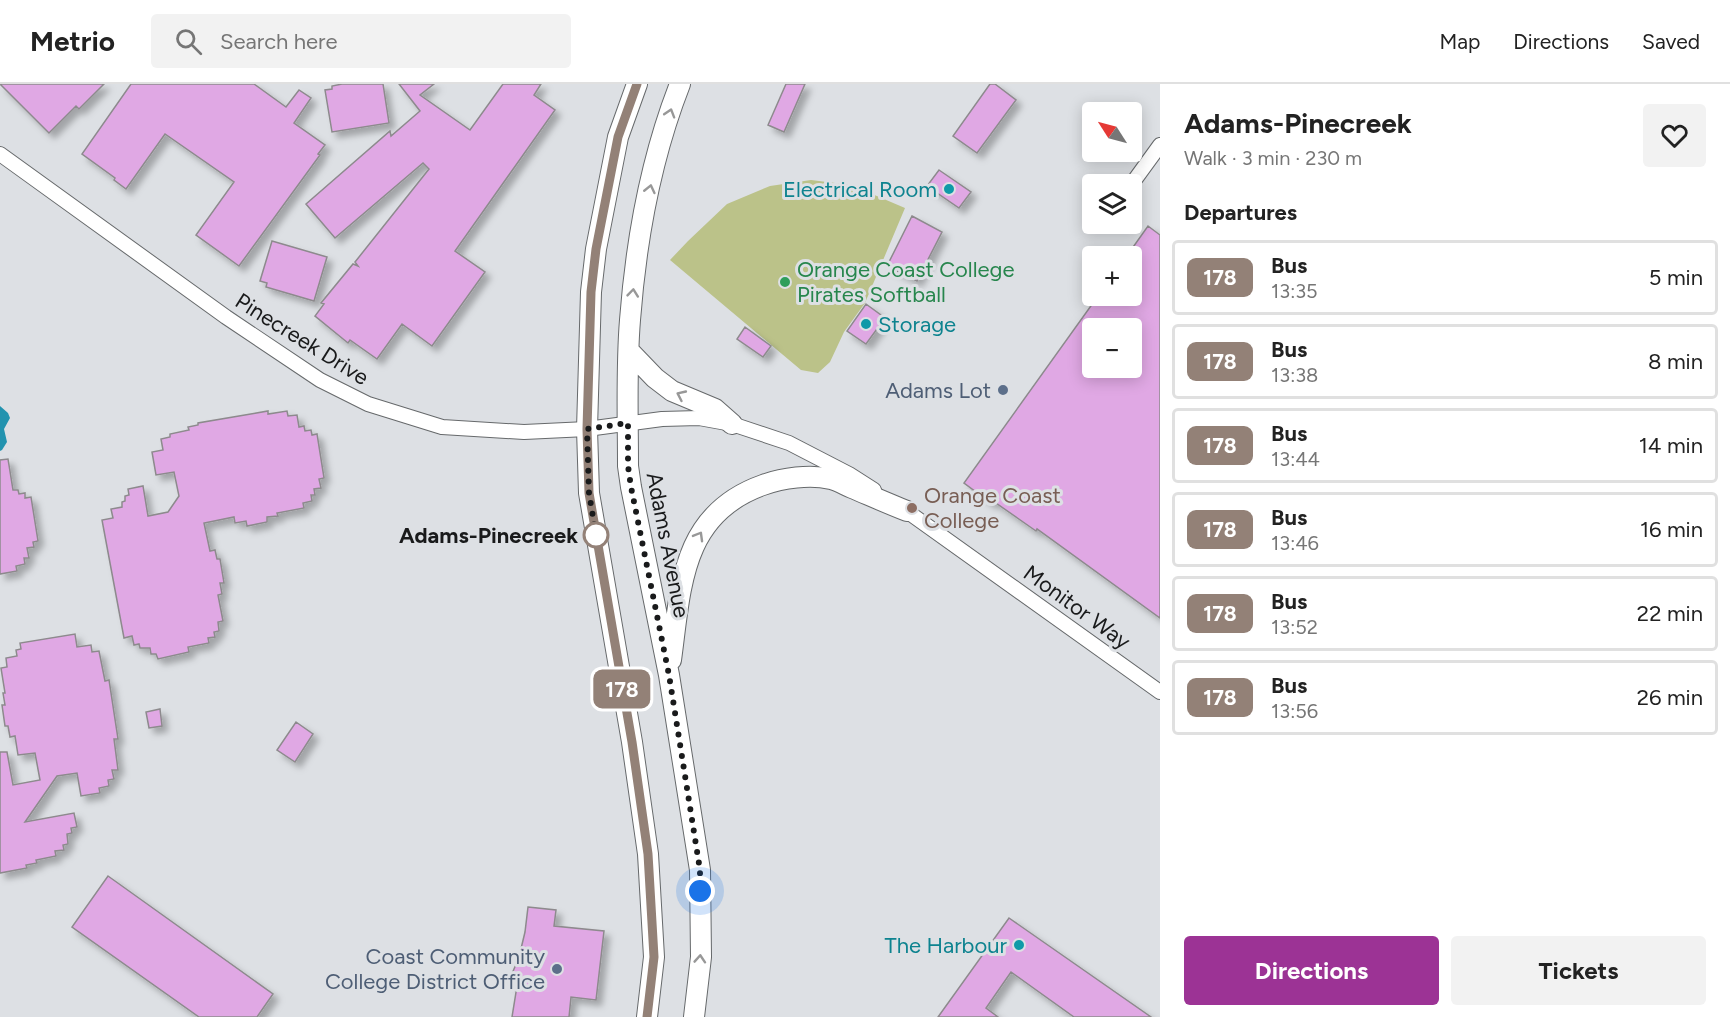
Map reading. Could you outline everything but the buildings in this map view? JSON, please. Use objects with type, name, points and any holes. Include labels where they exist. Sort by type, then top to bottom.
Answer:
[{"type":"main road","points":[[637,84],[618,137],[596,249],[591,292],[587,429],[589,493],[632,742],[648,854],[654,957],[647,1017]]},
{"type":"main road","name":"Adams Avenue","points":[[680,84],[661,142],[648,193],[636,258],[630,321],[628,466],[669,675],[700,870],[701,957],[694,1017]]},
{"type":"main road","points":[[629,351],[655,378],[672,391],[715,409],[732,424]]},
{"type":"main road","points":[[669,675],[682,579],[695,542],[719,511],[746,491],[776,481],[801,478],[831,479],[908,511]]},
{"type":"street","points":[[1139,174],[1160,145]]},
{"type":"street","name":"Pinecreek Drive","points":[[0,154],[226,318],[320,380],[368,404],[442,427],[524,432],[587,429],[662,419],[699,418],[732,424]]},
{"type":"street","name":"Monitor Way","points":[[732,424],[789,443],[849,474],[908,511],[1160,692]]},
{"type":"green space","name":"Orange Coast College Pirates Softball","points":[[811,180],[851,185],[905,208],[865,303],[844,332],[830,362],[818,373],[801,370],[670,260],[727,204],[770,186]]},
{"type":"water","points":[[0,406],[10,418],[4,429],[7,442],[0,451]]},
{"type":"bus line","name":"178","points":[[637,84],[618,137],[596,249],[591,292],[587,429],[589,493],[632,742],[648,854],[654,957],[647,1017]]},
{"type":"place","name":"Electrical Room","points":[[949,189]]},
{"type":"place","name":"Orange Coast College Pirates Softball","points":[[785,282]]},
{"type":"place","name":"Storage","points":[[866,324]]},
{"type":"place","name":"Adams Lot","points":[[1003,390]]},
{"type":"place","name":"Orange Coast College","points":[[912,508]]},
{"type":"place","name":"Adams-Pinecreek","points":[[596,535]]},
{"type":"place","name":"The Harbour","points":[[1019,945]]},
{"type":"place","name":"Coast Community College District Office","points":[[557,969]]},
{"type":"route","points":[[596,535],[589,493],[587,429],[628,423],[628,466],[631,487],[669,675],[700,870],[700,891]]}]
